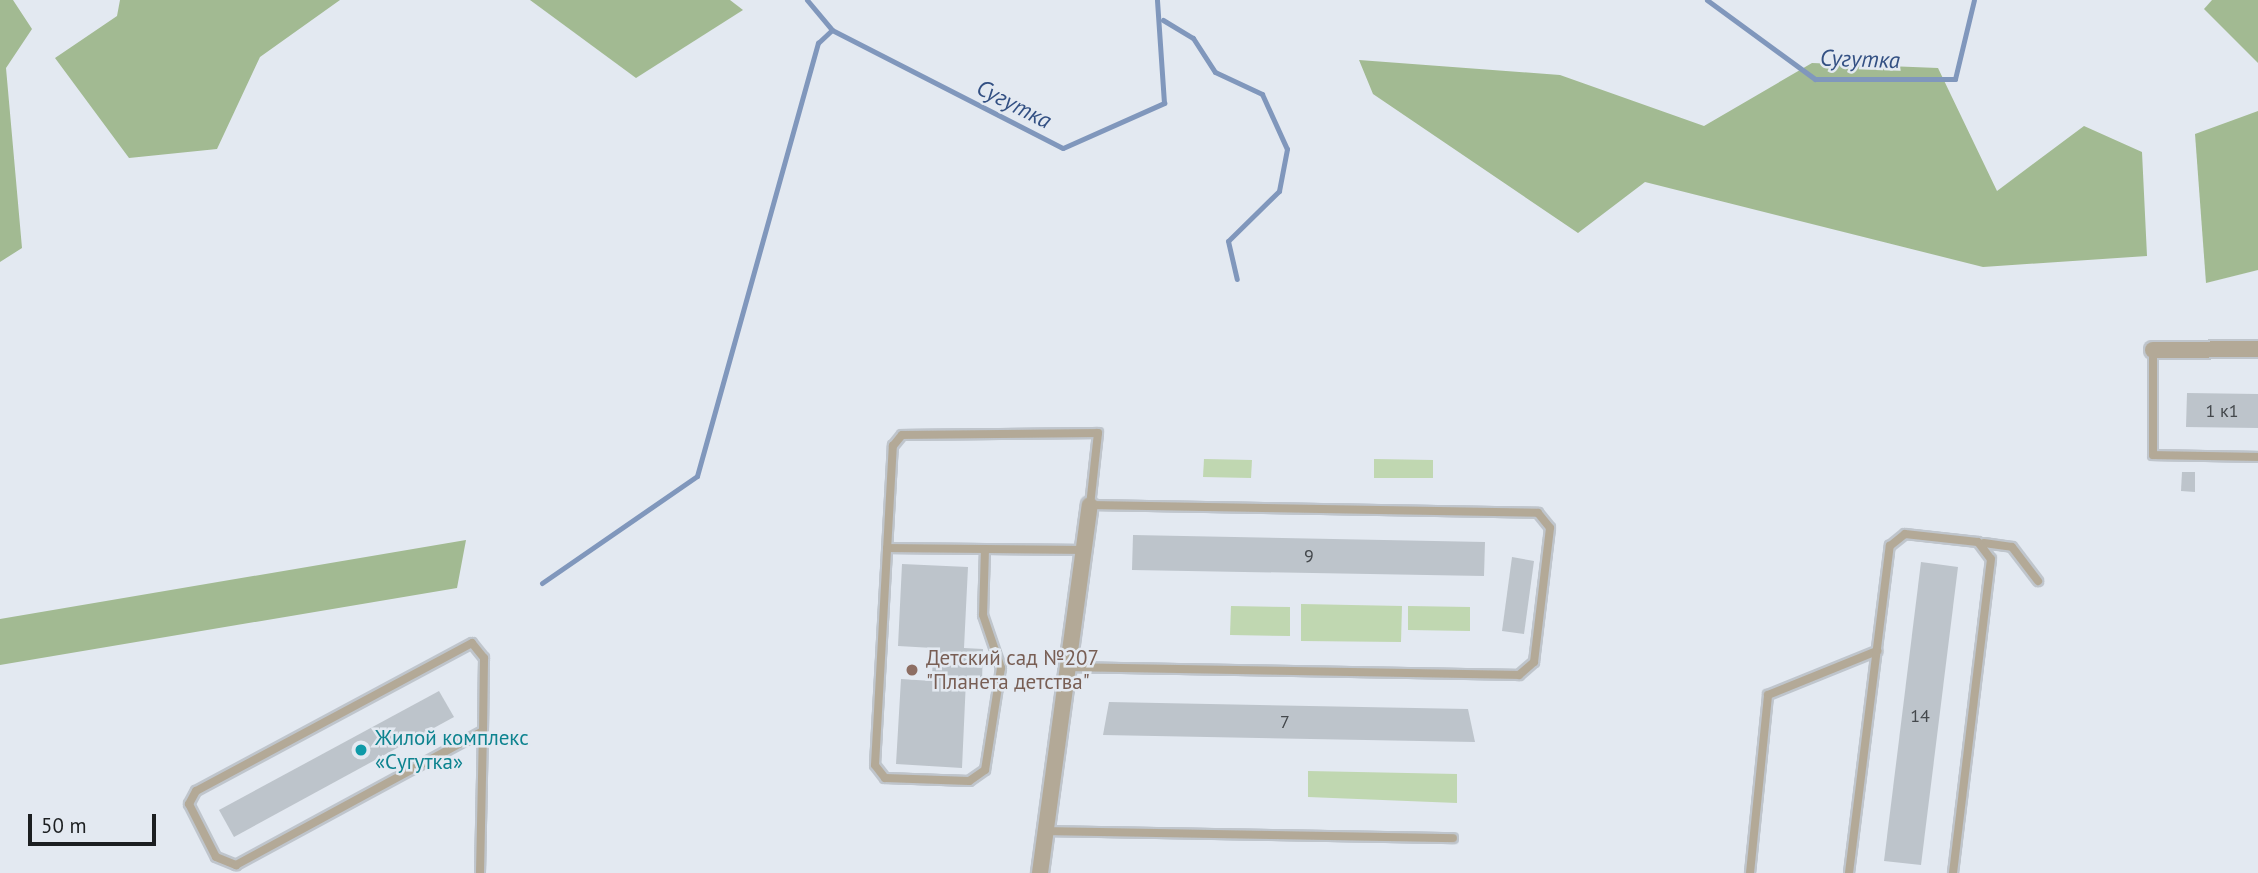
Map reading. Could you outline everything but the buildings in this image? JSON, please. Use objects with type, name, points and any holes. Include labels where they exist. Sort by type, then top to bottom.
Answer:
[{"type":"street","points":[[2153,350],[2258,349]]},
{"type":"street","points":[[1040,873],[1090,505]]},
{"type":"lane","points":[[2153,350],[2153,455],[2258,457]]},
{"type":"lane","points":[[985,549],[983,615],[1001,658],[1000,687],[987,729],[985,770],[970,781],[891,780],[875,765],[893,446],[902,435],[1098,433],[1090,505],[1538,513],[1551,535],[1534,662],[1519,675],[1068,667]]},
{"type":"lane","points":[[1849,873],[1894,540],[1912,534],[2012,547],[2038,581]]},
{"type":"lane","points":[[1952,873],[1991,559],[1978,542]]},
{"type":"lane","points":[[887,548],[1083,550]]},
{"type":"lane","points":[[480,873],[483,730],[484,658],[472,643],[196,791],[189,804],[216,857],[236,864],[483,730]]},
{"type":"lane","points":[[1750,873],[1762,716],[1768,695],[1781,686],[1877,651]]},
{"type":"lane","points":[[1046,831],[1453,838]]},
{"type":"green space","points":[[0,0],[13,0],[32,29],[6,68],[22,248],[0,262]]},
{"type":"green space","points":[[120,0],[340,0],[260,57],[217,149],[129,158],[55,58],[117,16]]},
{"type":"green space","points":[[530,0],[730,0],[743,10],[636,78]]},
{"type":"green space","points":[[2212,0],[2258,0],[2258,63],[2204,9]]},
{"type":"green space","points":[[1359,60],[1560,75],[1704,126],[1812,63],[1938,68],[1997,191],[2084,126],[2142,152],[2147,256],[1983,267],[1645,182],[1578,233],[1373,94]]},
{"type":"green space","points":[[2258,111],[2258,270],[2206,283],[2195,134]]},
{"type":"green space","points":[[1204,459],[1252,460],[1251,478],[1203,477]]},
{"type":"green space","points":[[1374,459],[1433,460],[1433,478],[1374,478]]},
{"type":"green space","points":[[466,540],[457,588],[0,665],[0,619]]},
{"type":"green space","points":[[1301,604],[1402,606],[1401,642],[1301,641]]},
{"type":"green space","points":[[1231,606],[1290,607],[1290,636],[1230,635]]},
{"type":"green space","points":[[1408,606],[1470,607],[1470,631],[1408,630]]},
{"type":"green space","points":[[1308,771],[1457,774],[1457,803],[1308,797]]},
{"type":"waterway","name":"Сугутка","points":[[807,0],[832,30],[1063,148],[1164,103],[1157,0]]},
{"type":"waterway","name":"Сугутка","points":[[1707,0],[1815,79],[1955,79],[1974,0]]},
{"type":"waterway","points":[[1163,20],[1193,38],[1215,72],[1262,94],[1287,149],[1279,191],[1228,241],[1237,279]]},
{"type":"waterway","points":[[542,583],[697,476],[818,43],[832,30]]},
{"type":"place","name":"Детский сад №207 \"Планета детства\"","points":[[912,670]]},
{"type":"place","name":"Жилой комплекс «Сугутка»","points":[[361,750]]}]
